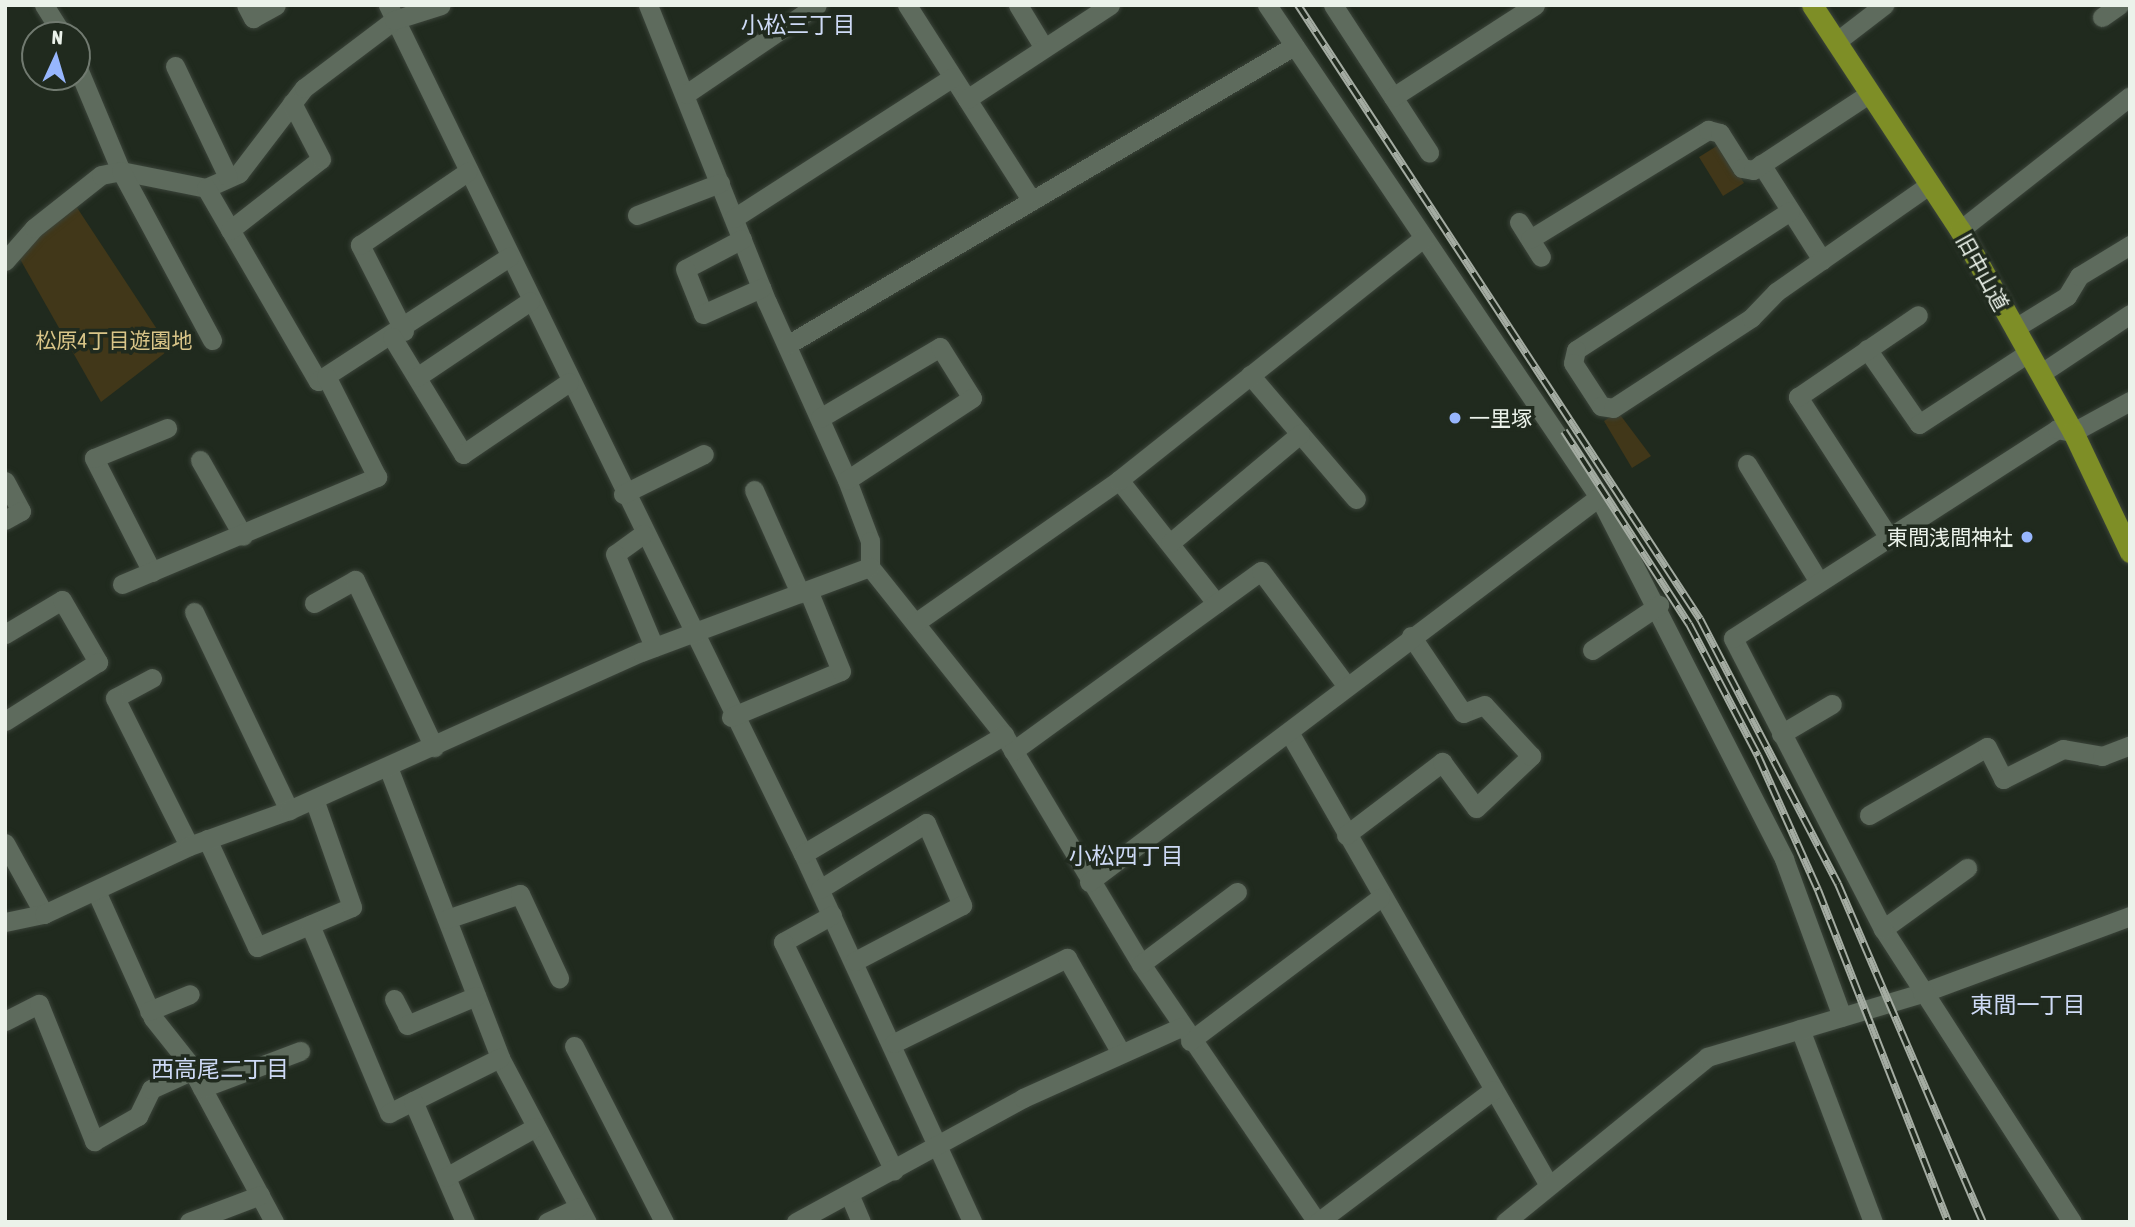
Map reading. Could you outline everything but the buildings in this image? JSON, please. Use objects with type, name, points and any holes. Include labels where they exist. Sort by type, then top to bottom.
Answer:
[{"type":"main road","name":"旧中山道","points":[[1812,5],[1960,230],[2073,432],[2130,552]]},
{"type":"street","points":[[44,5],[54,21]]},
{"type":"street","points":[[246,5],[253,18],[276,5]]},
{"type":"street","points":[[5,261],[34,228],[101,175],[121,171],[205,188],[239,173],[292,103],[391,13],[441,5]]},
{"type":"street","points":[[648,5],[761,288],[847,480],[870,541],[870,567],[1008,743],[1089,882],[1186,1034],[1318,1222],[1493,1090]]},
{"type":"street","points":[[685,94],[817,5]]},
{"type":"street","points":[[907,5],[1032,201]]},
{"type":"street","points":[[1018,5],[1044,48]]},
{"type":"street","points":[[967,99],[1110,5]]},
{"type":"street","points":[[1268,5],[1599,497],[1659,605],[1784,859],[1842,1017]]},
{"type":"street","points":[[1333,5],[1429,152]]},
{"type":"street","points":[[1393,97],[1535,5]]},
{"type":"street","points":[[1836,42],[1884,5]]},
{"type":"street","points":[[2102,17],[2120,5],[2130,16]]},
{"type":"street","points":[[391,13],[731,717],[803,854],[855,961],[972,1222]]},
{"type":"street","points":[[787,345],[1294,46]]},
{"type":"street","points":[[175,66],[228,177]]},
{"type":"street","points":[[734,218],[953,77]]},
{"type":"street","points":[[87,91],[121,171],[212,340]]},
{"type":"street","points":[[1530,239],[1709,130],[1720,133],[1742,168],[1761,164],[1870,93]]},
{"type":"street","points":[[1960,230],[2130,96]]},
{"type":"street","points":[[230,230],[321,159],[292,103]]},
{"type":"street","points":[[1761,164],[1822,260]]},
{"type":"street","points":[[467,172],[360,245],[417,377],[463,454],[569,382]]},
{"type":"street","points":[[637,215],[720,183]]},
{"type":"street","points":[[1790,211],[1576,350],[1573,363],[1601,406],[1613,408],[1751,318],[1822,260],[1930,184]]},
{"type":"street","points":[[205,188],[318,381],[398,334],[509,257]]},
{"type":"street","points":[[1519,222],[1541,257]]},
{"type":"street","points":[[915,623],[1119,480],[1423,238]]},
{"type":"street","points":[[742,239],[685,269],[703,314],[761,288]]},
{"type":"street","points":[[2015,328],[2067,296],[2079,276],[2130,244]]},
{"type":"street","points":[[417,377],[530,301]]},
{"type":"street","points":[[2040,374],[2130,314]]},
{"type":"street","points":[[1888,536],[1798,397],[1918,315]]},
{"type":"street","points":[[820,418],[940,348],[972,398],[847,480]]},
{"type":"street","points":[[1867,349],[1919,424],[2028,352]]},
{"type":"street","points":[[1250,375],[1356,499]]},
{"type":"street","points":[[122,583],[243,536],[377,477],[326,376]]},
{"type":"street","points":[[2072,1222],[1883,929],[1733,638],[2057,429],[2073,432],[2130,401]]},
{"type":"street","points":[[152,572],[94,458],[167,428]]},
{"type":"street","points":[[1170,543],[1300,434]]},
{"type":"street","points":[[623,494],[704,454]]},
{"type":"street","points":[[200,460],[243,536]]},
{"type":"street","points":[[1747,464],[1819,582]]},
{"type":"street","points":[[1119,480],[1216,603]]},
{"type":"street","points":[[5,481],[21,511],[5,520]]},
{"type":"street","points":[[731,717],[841,671],[754,490]]},
{"type":"street","points":[[1089,882],[1289,732],[1346,685],[1599,497]]},
{"type":"street","points":[[643,534],[615,554],[654,647]]},
{"type":"street","points":[[5,922],[44,914],[198,842],[289,810],[654,647],[870,567]]},
{"type":"street","points":[[803,854],[1008,743],[1261,571],[1346,685]]},
{"type":"street","points":[[314,603],[355,580],[434,747]]},
{"type":"street","points":[[5,634],[62,600],[98,662],[5,721]]},
{"type":"street","points":[[1592,650],[1659,605]]},
{"type":"street","points":[[194,612],[289,810]]},
{"type":"street","points":[[1346,835],[1442,762],[1476,808],[1531,756],[1484,705],[1463,713],[1411,636]]},
{"type":"street","points":[[152,678],[115,698],[257,947],[352,907],[314,799]]},
{"type":"street","points":[[1781,734],[1832,704]]},
{"type":"street","points":[[1289,732],[1380,898],[1547,1182]]},
{"type":"street","points":[[1869,815],[1987,747],[2003,779],[2063,748],[2102,756],[2130,745]]},
{"type":"street","points":[[388,766],[500,1058],[583,1214],[547,1222]]},
{"type":"street","points":[[820,890],[926,823],[962,905],[855,961]]},
{"type":"street","points":[[5,843],[44,914]]},
{"type":"street","points":[[1883,929],[1967,868]]},
{"type":"street","points":[[96,891],[149,1011],[197,1079],[275,1222]]},
{"type":"street","points":[[1141,964],[1237,892]]},
{"type":"street","points":[[447,919],[520,894],[559,978]]},
{"type":"street","points":[[796,1222],[850,1196],[938,1144],[1121,1053],[1186,1034],[1380,898]]},
{"type":"street","points":[[832,915],[783,942],[894,1171]]},
{"type":"street","points":[[1505,1222],[1547,1182],[1707,1057],[1922,993],[2130,916]]},
{"type":"street","points":[[310,925],[389,1113],[500,1058]]},
{"type":"street","points":[[894,1043],[1067,958],[1121,1053]]},
{"type":"street","points":[[149,1011],[190,994]]},
{"type":"street","points":[[394,999],[407,1025],[476,996]]},
{"type":"street","points":[[5,1021],[39,1004],[94,1141],[138,1116],[151,1089],[299,1051]]},
{"type":"street","points":[[1800,1029],[1873,1222]]},
{"type":"street","points":[[574,1045],[664,1222]]},
{"type":"street","points":[[414,1101],[465,1222]]},
{"type":"street","points":[[446,1177],[536,1127]]},
{"type":"street","points":[[189,1222],[260,1195]]},
{"type":"street","points":[[850,1196],[861,1222]]},
{"type":"green space","points":[[1720,144],[1744,183],[1723,196],[1699,157]]},
{"type":"green space","name":"松原4丁目遊園地","points":[[72,200],[170,349],[101,402],[16,252]]},
{"type":"green space","points":[[1618,412],[1651,456],[1632,468],[1604,421]]},
{"type":"railway","points":[[1298,5],[1700,619],[1838,884],[1983,1222]]},
{"type":"railway","points":[[1564,431],[1689,624],[1758,756],[1818,890],[1948,1222]]},
{"type":"place","name":"一里塚","points":[[1455,418]]},
{"type":"place","name":"東間浅間神社","points":[[2027,537]]},
{"type":"district","name":"小松三丁目","points":[[798,25]]},
{"type":"district","name":"小松四丁目","points":[[1126,856]]},
{"type":"district","name":"東間一丁目","points":[[2028,1005]]},
{"type":"district","name":"西高尾二丁目","points":[[220,1069]]}]
